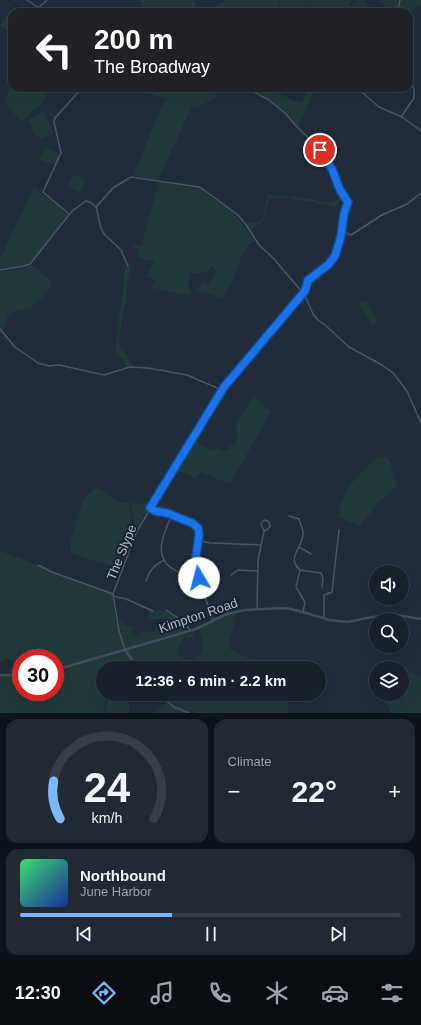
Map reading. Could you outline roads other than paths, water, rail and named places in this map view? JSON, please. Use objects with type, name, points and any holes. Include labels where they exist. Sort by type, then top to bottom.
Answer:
[{"type":"street","points":[[27,0],[38,7],[47,0]]},
{"type":"street","points":[[402,118],[403,114],[414,98],[415,95],[413,89]]},
{"type":"street","points":[[69,214],[43,192],[61,153],[54,122],[55,118],[78,92]]},
{"type":"street","points":[[254,92],[269,100],[286,114],[320,150],[332,169],[340,190],[348,202],[335,256],[328,265],[308,280],[305,296]]},
{"type":"street","points":[[362,92],[379,106],[402,118],[421,131]]},
{"type":"street","points":[[96,207],[113,188],[131,177],[202,189],[238,215],[259,245],[274,259],[303,293],[312,314],[318,320],[349,347],[382,365],[393,373],[407,391],[421,423]]},
{"type":"street","points":[[342,231],[351,235],[382,215],[407,204],[421,193]]},
{"type":"street","points":[[0,270],[30,264],[69,214],[86,201],[90,202],[96,207],[104,234],[121,250],[128,266]]},
{"type":"street","name":"The Slype","points":[[125,650],[119,631],[113,595],[136,533],[222,390],[306,290]]},
{"type":"street","points":[[0,329],[15,347],[38,363],[48,366],[59,365],[104,375],[130,367],[148,368],[187,375],[222,390]]},
{"type":"street","points":[[150,508],[192,523],[197,527],[199,531],[196,552],[198,572],[202,590],[214,620]]},
{"type":"street","points":[[172,515],[162,540],[161,548],[164,560],[171,568],[189,578],[202,590]]},
{"type":"street","points":[[289,516],[299,519],[303,534],[294,561],[296,566],[300,570],[321,573],[323,578],[322,587]]},
{"type":"street","points":[[257,609],[260,546],[264,531],[270,526],[265,520],[262,521],[261,524],[264,531]]},
{"type":"street","points":[[324,618],[324,595],[332,592],[339,530]]},
{"type":"street","points":[[198,540],[211,543],[260,546]]},
{"type":"street","points":[[299,547],[311,554]]},
{"type":"street","points":[[146,581],[149,571],[164,560]]},
{"type":"street","points":[[38,565],[52,572],[153,611]]},
{"type":"street","points":[[230,575],[238,570],[258,571]]},
{"type":"street","points":[[300,570],[295,585],[305,602],[303,612]]},
{"type":"street","points":[[189,578],[198,572]]},
{"type":"street","name":"Kimpton Road","points":[[64,667],[190,630],[237,611],[283,608],[324,618],[352,622],[372,617],[397,615],[421,619]]},
{"type":"street","points":[[166,610],[184,622],[190,630]]},
{"type":"street","points":[[125,650],[133,661]]},
{"type":"street","points":[[0,675],[12,675]]},
{"type":"street","points":[[166,701],[189,713]]},
{"type":"waterway","points":[[8,0],[19,8]]}]
